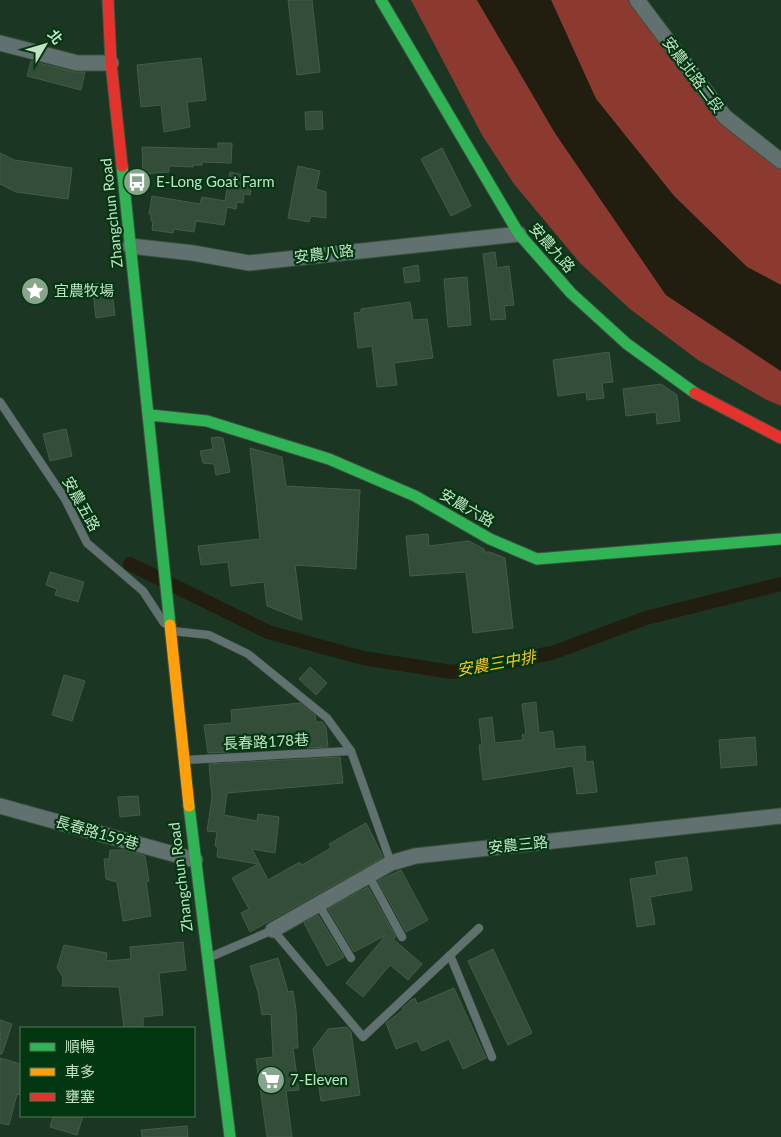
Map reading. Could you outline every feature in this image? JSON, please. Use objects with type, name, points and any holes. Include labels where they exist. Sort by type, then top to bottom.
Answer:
[{"type":"street","name":"Zhangchun Road","points":[[108,0],[111,63],[150,415],[183,760],[206,959],[230,1137]]},
{"type":"street","name":"安農九路","points":[[381,0],[518,234],[572,293],[627,344],[690,390],[781,438]]},
{"type":"street","name":"安農北路二段","points":[[637,0],[725,117],[781,161]]},
{"type":"street","points":[[0,43],[77,63],[111,63]]},
{"type":"street","name":"安農八路","points":[[130,246],[193,253],[249,263],[518,234]]},
{"type":"street","name":"安農六路","points":[[150,415],[207,421],[329,459],[415,496],[490,539],[538,559],[781,539]]},
{"type":"street","name":"長春路159巷","points":[[0,806],[195,860]]},
{"type":"street","name":"安農三路","points":[[272,930],[391,863],[415,856],[781,816]]},
{"type":"lane","name":"安農五路","points":[[0,402],[66,500],[87,543],[143,591],[170,631]]},
{"type":"lane","points":[[170,631],[208,635],[248,654],[327,718],[351,751],[391,863]]},
{"type":"lane","name":"長春路178巷","points":[[183,760],[351,751]]},
{"type":"lane","points":[[369,876],[402,937]]},
{"type":"lane","points":[[319,905],[351,958]]},
{"type":"lane","points":[[206,959],[272,930],[363,1037],[479,928]]},
{"type":"lane","points":[[450,955],[492,1057]]},
{"type":"shaded area","points":[[411,0],[477,0],[555,133],[666,295],[781,371],[781,406],[765,399],[698,360],[630,309],[580,263],[514,184],[482,135]]},
{"type":"shaded area","points":[[477,0],[551,0],[596,99],[674,196],[747,267],[781,285],[781,371],[666,295],[555,133]]},
{"type":"shaded area","points":[[551,0],[637,0],[725,117],[781,161],[781,285],[747,267],[674,196],[596,99]]},
{"type":"building","points":[[288,0],[312,0],[320,72],[297,75]]},
{"type":"building","points":[[201,58],[206,100],[187,102],[190,127],[164,132],[161,105],[141,107],[137,65]]},
{"type":"building","points":[[31,61],[75,72],[85,72],[81,90],[27,76]]},
{"type":"building","points":[[322,111],[323,129],[306,130],[305,112]]},
{"type":"building","points":[[218,143],[232,143],[231,163],[202,162],[202,165],[193,165],[193,167],[169,166],[169,172],[143,174],[142,147],[218,149]]},
{"type":"building","points":[[442,148],[471,206],[451,216],[421,159]]},
{"type":"building","points":[[0,153],[14,160],[72,168],[68,199],[16,192],[0,184]]},
{"type":"building","points":[[298,166],[320,171],[316,189],[326,192],[326,218],[311,216],[309,222],[288,218]]},
{"type":"building","points":[[230,172],[247,176],[246,182],[252,183],[250,195],[244,194],[243,203],[237,202],[236,209],[227,207],[224,225],[196,221],[194,232],[174,229],[173,233],[152,230],[153,221],[151,221],[151,214],[149,214],[152,196],[200,204],[202,197],[225,201]]},
{"type":"building","points":[[495,252],[497,268],[509,266],[514,305],[504,306],[506,319],[491,320],[483,254]]},
{"type":"building","points":[[418,265],[420,281],[405,283],[403,268]]},
{"type":"building","points":[[467,277],[471,325],[448,327],[444,279]]},
{"type":"building","points":[[111,282],[115,315],[96,318],[92,284]]},
{"type":"building","points":[[410,302],[413,320],[427,319],[433,358],[394,363],[397,385],[377,387],[372,346],[358,348],[354,313],[361,312],[361,309]]},
{"type":"building","points":[[609,352],[613,382],[602,383],[604,398],[587,400],[586,392],[558,396],[553,360]]},
{"type":"building","points":[[661,384],[677,395],[680,421],[657,424],[656,412],[626,416],[623,389]]},
{"type":"building","points":[[66,429],[72,456],[50,461],[43,434]]},
{"type":"building","points":[[211,438],[223,438],[230,472],[216,475],[214,464],[203,463],[200,451],[213,449]]},
{"type":"building","points":[[250,448],[282,457],[286,486],[360,490],[356,569],[295,565],[302,620],[267,606],[264,582],[231,586],[228,562],[201,565],[198,546],[260,539]]},
{"type":"building","points":[[428,534],[429,546],[469,541],[484,549],[484,552],[490,552],[505,558],[513,628],[473,633],[466,572],[410,576],[406,536]]},
{"type":"building","points":[[50,572],[84,582],[78,602],[55,595],[57,589],[46,585]]},
{"type":"building","points":[[310,667],[327,683],[316,695],[299,679]]},
{"type":"building","points":[[64,675],[85,681],[72,721],[52,715]]},
{"type":"building","points":[[536,702],[539,733],[553,731],[555,749],[585,746],[586,762],[593,761],[597,792],[577,794],[573,766],[483,780],[479,745],[482,745],[479,719],[492,717],[495,743],[523,740],[522,735],[526,734],[522,704]]},
{"type":"building","points":[[300,703],[315,715],[316,722],[322,722],[326,727],[328,747],[307,748],[306,734],[228,741],[229,752],[208,753],[204,725],[232,723],[231,710]]},
{"type":"building","points":[[755,737],[757,765],[721,768],[719,740]]},
{"type":"building","points":[[340,757],[343,783],[227,793],[224,815],[257,821],[258,814],[279,817],[275,853],[252,849],[268,880],[300,862],[302,865],[331,848],[329,844],[366,823],[383,857],[250,932],[241,913],[249,909],[232,878],[258,864],[217,857],[218,847],[215,846],[217,832],[207,831],[212,798],[209,764]]},
{"type":"building","points":[[138,796],[140,815],[120,817],[118,797]]},
{"type":"building","points":[[110,850],[125,850],[145,856],[149,881],[146,882],[151,916],[123,921],[117,882],[106,879],[104,859],[109,859]]},
{"type":"building","points":[[687,857],[692,890],[650,897],[655,924],[637,927],[630,879],[657,875],[655,862]]},
{"type":"building","points":[[401,870],[428,920],[406,932],[378,881]]},
{"type":"building","points":[[368,887],[396,937],[393,939],[422,964],[408,980],[390,965],[363,997],[346,983],[386,935],[354,952],[328,909]]},
{"type":"building","points":[[318,915],[344,957],[327,966],[304,923]]},
{"type":"building","points":[[183,942],[186,970],[159,973],[163,1015],[143,1017],[143,1027],[124,1027],[119,987],[62,986],[63,977],[57,968],[64,945],[107,953],[106,961],[131,959],[130,947]]},
{"type":"building","points":[[493,949],[532,1033],[508,1045],[468,961]]},
{"type":"building","points":[[278,958],[288,992],[293,991],[296,1010],[298,1048],[293,1048],[299,1090],[286,1091],[292,1137],[267,1137],[256,1059],[273,1057],[271,1014],[262,1015],[258,992],[250,966]]},
{"type":"building","points":[[454,988],[486,1058],[463,1069],[449,1039],[422,1051],[417,1041],[396,1049],[386,1023],[415,998],[417,1004]]},
{"type":"building","points":[[0,1020],[12,1024],[2,1054],[0,1054]]},
{"type":"building","points":[[347,1027],[351,1032],[360,1095],[321,1101],[313,1049],[328,1029]]},
{"type":"building","points":[[0,1058],[20,1064],[20,1095],[17,1094],[9,1125],[0,1123]]},
{"type":"building","points":[[53,1117],[83,1117],[77,1135],[50,1127]]},
{"type":"building","points":[[187,1126],[188,1137],[142,1137],[141,1130]]},
{"type":"waterway","name":"安農三中排","points":[[130,564],[268,632],[363,658],[452,672],[552,653],[646,618],[781,584]]},
{"type":"traffic: fast","points":[[381,0],[519,234],[571,293],[627,344],[695,393]]},
{"type":"traffic: fast","points":[[122,166],[170,625]]},
{"type":"traffic: fast","points":[[150,415],[207,421],[329,459],[415,496],[490,539],[537,559],[781,539]]},
{"type":"traffic: fast","points":[[189,806],[230,1137]]},
{"type":"traffic: slow","points":[[170,625],[189,806]]},
{"type":"traffic: jam","points":[[108,0],[111,63],[122,166]]},
{"type":"traffic: jam","points":[[695,393],[781,438]]},
{"type":"place","name":"E-Long Goat Farm","points":[[137,182]]},
{"type":"place","name":"宜農牧場","points":[[35,291]]},
{"type":"place","name":"7-Eleven","points":[[271,1080]]}]
